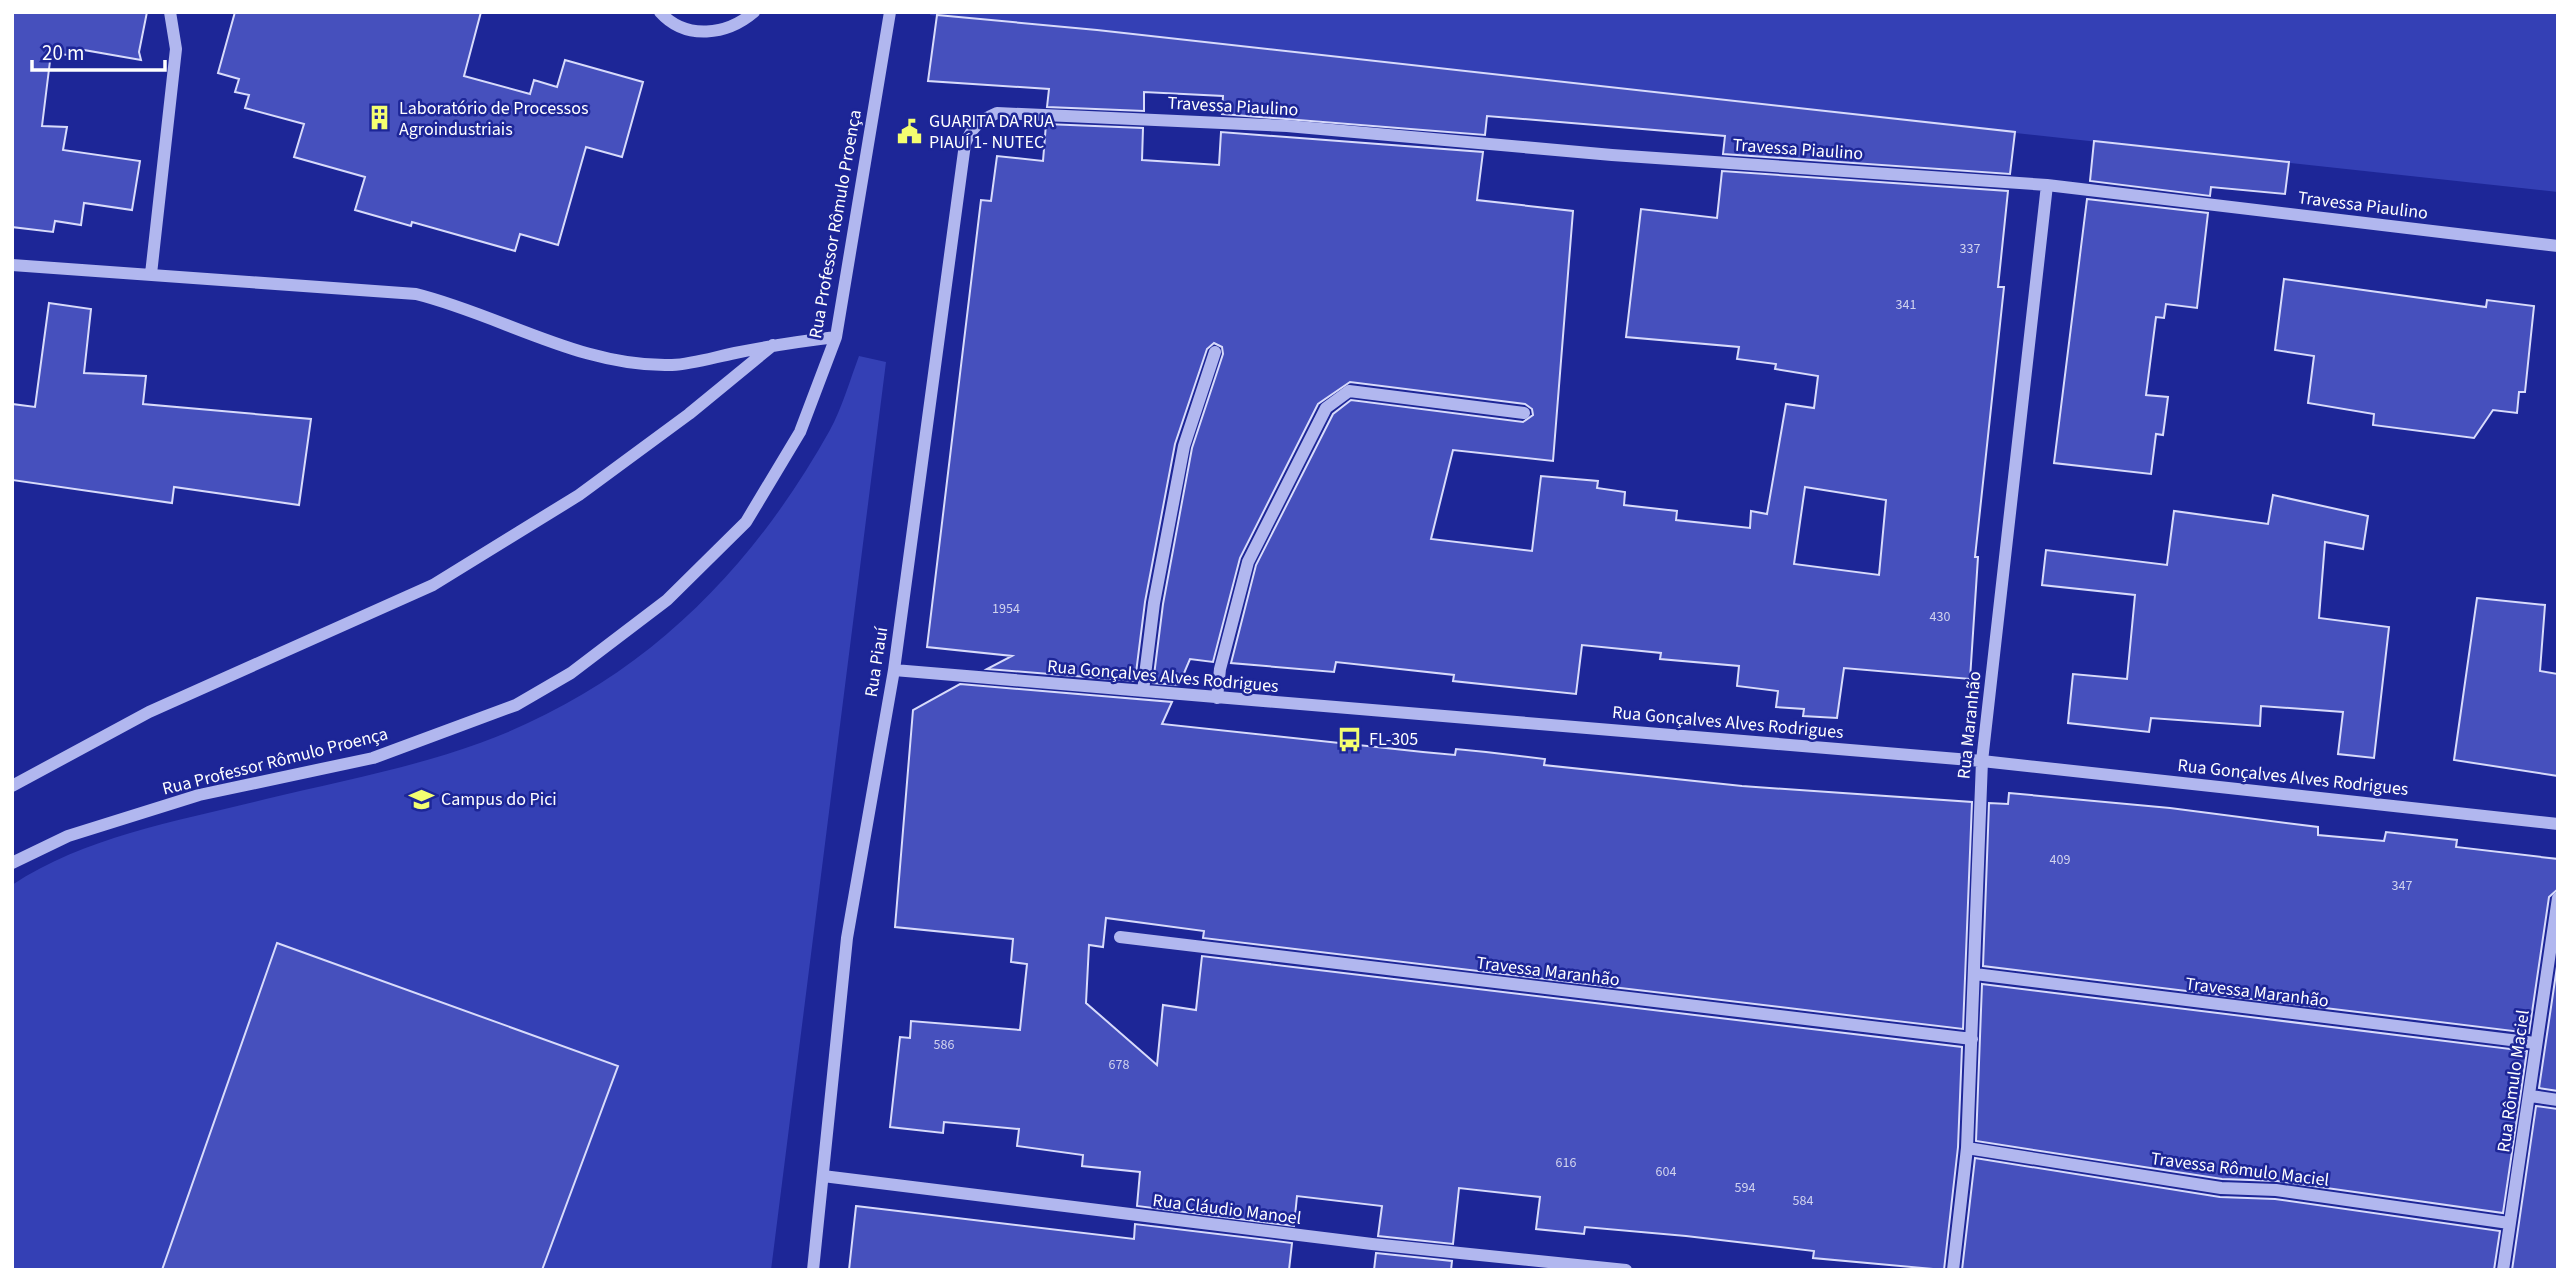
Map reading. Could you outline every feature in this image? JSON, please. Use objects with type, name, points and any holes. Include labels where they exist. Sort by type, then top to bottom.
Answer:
[{"type":"street","points":[[150,274],[176,49],[170,12]]},
{"type":"street","points":[[660,12],[683,28],[717,33],[737,25],[754,12]]},
{"type":"street","name":"Rua Professor Rômulo Proença","points":[[12,863],[68,836],[199,795],[373,758],[516,705],[571,673],[667,600],[746,522],[800,432],[836,337],[890,12]]},
{"type":"street","name":"Rua Piauí","points":[[813,1270],[847,938],[894,670],[965,144],[970,130],[980,120],[997,113],[1034,113]]},
{"type":"street","name":"Travessa Piaulino","points":[[1034,113],[1287,126],[1612,155],[2047,185],[2558,246]]},
{"type":"street","name":"Rua Maranhão","points":[[1953,1270],[1967,1148],[1982,761],[2047,185]]},
{"type":"street","points":[[12,265],[416,294],[462,306],[582,352],[633,363],[674,365],[773,345],[836,337]]},
{"type":"street","points":[[12,786],[149,712],[433,585],[579,495],[689,414],[773,345]]},
{"type":"street","points":[[1143,691],[1154,603],[1184,446],[1215,352]]},
{"type":"street","points":[[1217,698],[1220,668],[1248,562],[1326,408],[1349,391],[1524,413]]},
{"type":"street","name":"Rua Gonçalves Alves Rodrigues","points":[[894,670],[1982,761],[2558,824]]},
{"type":"street","name":"Rua Rômulo Maciel","points":[[2503,1270],[2531,1096],[2535,1043],[2558,898]]},
{"type":"street","name":"Travessa Maranhão","points":[[1120,937],[1972,1039]]},
{"type":"street","name":"Travessa Maranhão","points":[[1975,974],[2535,1043]]},
{"type":"street","points":[[2531,1096],[2558,1100]]},
{"type":"street","name":"Travessa Rômulo Maciel","points":[[1967,1148],[2221,1188],[2276,1190],[2509,1223]]},
{"type":"street","name":"Rua Cláudio Manoel","points":[[823,1176],[1372,1244],[1626,1270]]},
{"type":"shaded area","points":[[931,12],[2558,12],[2558,192],[930,15]]},
{"type":"shaded area","points":[[859,356],[886,362],[771,1270],[12,1270],[12,885],[72,854],[135,832],[454,752],[537,719],[590,690],[639,657],[684,619],[725,577],[763,532],[798,483],[830,430]]},
{"type":"building","points":[[12,12],[147,12],[139,52],[141,60],[78,49],[77,56],[51,53],[42,126],[67,127],[63,150],[140,161],[132,210],[84,203],[81,225],[55,221],[53,232],[12,227]]},
{"type":"building","points":[[235,12],[481,12],[464,76],[530,94],[534,80],[557,87],[565,60],[643,82],[622,157],[586,147],[558,245],[520,234],[515,251],[412,222],[411,226],[355,210],[365,177],[294,157],[304,124],[245,108],[249,95],[235,92],[239,79],[218,73]]},
{"type":"building","points":[[937,15],[1097,30],[2015,132],[2010,174],[1723,154],[1725,136],[1487,116],[1485,135],[1222,114],[1223,96],[1144,92],[1144,111],[1047,107],[1049,89],[928,81]]},
{"type":"building","points":[[1046,124],[1143,128],[1142,160],[1219,165],[1221,132],[1483,152],[1477,200],[1573,211],[1553,461],[1453,450],[1431,539],[1532,551],[1541,476],[1598,481],[1597,488],[1625,492],[1624,505],[1677,511],[1676,520],[1750,528],[1751,511],[1767,514],[1786,404],[1814,408],[1818,376],[1775,369],[1776,364],[1737,359],[1739,347],[1626,337],[1641,209],[1717,218],[1722,171],[2008,191],[1998,287],[2004,287],[1975,557],[1978,557],[1970,679],[1844,668],[1837,718],[1803,716],[1804,709],[1776,707],[1778,691],[1737,686],[1739,666],[1660,659],[1661,653],[1582,645],[1576,694],[1453,681],[1454,675],[1336,662],[1334,672],[1231,663],[1256,565],[1333,414],[1351,400],[1523,422],[1533,415],[1532,409],[1525,404],[1350,382],[1318,404],[1240,558],[1213,662],[1190,659],[1179,685],[1153,683],[1163,604],[1192,448],[1223,354],[1222,347],[1214,343],[1207,349],[1175,444],[1145,602],[1135,681],[987,669],[1012,656],[927,647],[981,200],[991,201],[997,156],[1043,161]],"holes":[[[1805,487],[1886,500],[1879,575],[1794,564]]]},
{"type":"building","points":[[2094,141],[2289,162],[2285,194],[2211,187],[2210,196],[2090,181]]},
{"type":"building","points":[[2087,199],[2208,213],[2197,308],[2166,304],[2164,318],[2156,317],[2146,395],[2168,397],[2163,435],[2156,434],[2151,474],[2054,463]]},
{"type":"building","points":[[2284,279],[2486,307],[2487,300],[2534,306],[2525,392],[2519,392],[2517,413],[2493,410],[2474,438],[2373,425],[2374,414],[2308,403],[2314,356],[2275,350]]},
{"type":"building","points":[[49,303],[91,309],[84,373],[146,376],[143,404],[311,419],[299,505],[174,487],[172,503],[12,480],[12,404],[35,407]]},
{"type":"building","points":[[2273,495],[2368,516],[2363,549],[2325,542],[2319,618],[2389,627],[2374,758],[2338,754],[2343,712],[2261,706],[2260,726],[2151,718],[2149,732],[2068,723],[2073,674],[2127,679],[2135,595],[2042,585],[2046,550],[2167,565],[2174,511],[2268,524]]},
{"type":"building","points":[[2477,598],[2545,605],[2540,671],[2558,674],[2558,776],[2454,760]]},
{"type":"building","points":[[960,684],[1172,702],[1162,724],[1455,755],[1456,749],[1486,752],[1545,759],[1544,765],[1742,786],[1972,802],[1963,1029],[1203,938],[1204,931],[1106,918],[1103,947],[1089,945],[1086,1003],[1157,1065],[1163,1005],[1196,1010],[1202,956],[1962,1047],[1958,1147],[1944,1270],[1813,1258],[1814,1251],[1686,1236],[1585,1227],[1584,1234],[1536,1229],[1540,1197],[1459,1188],[1453,1244],[1378,1236],[1382,1206],[1297,1196],[1294,1226],[1137,1206],[1140,1172],[1082,1166],[1083,1155],[1017,1146],[1019,1129],[944,1122],[943,1133],[890,1127],[900,1037],[910,1038],[911,1021],[1020,1030],[1027,964],[1011,962],[1013,939],[895,927],[913,710]]},
{"type":"building","points":[[2009,793],[2170,808],[2318,827],[2318,835],[2384,841],[2386,832],[2457,840],[2456,847],[2558,859],[2558,889],[2549,897],[2529,1033],[1983,966],[1989,803],[2008,804]]},
{"type":"building","points":[[277,943],[618,1066],[542,1270],[162,1270]]},
{"type":"building","points":[[2558,960],[2558,1091],[2539,1088]]},
{"type":"building","points":[[1982,984],[2527,1051],[2503,1213],[2277,1181],[2222,1179],[1976,1141]]},
{"type":"building","points":[[2536,1106],[2558,1109],[2558,1270],[2512,1270]]},
{"type":"building","points":[[1975,1158],[2220,1197],[2275,1199],[2500,1231],[2494,1270],[1962,1270]]},
{"type":"building","points":[[856,1206],[1134,1239],[1135,1224],[1292,1243],[1289,1270],[849,1270]]},
{"type":"building","points":[[1376,1253],[1452,1261],[1451,1270],[1374,1270]]},
{"type":"place","name":"Laboratório de Processos Agroindustriais","points":[[379,118]]},
{"type":"place","name":"GUARITA DA RUA PIAUÍ 1- NUTEC","points":[[909,131]]},
{"type":"place","name":"FL-305","points":[[1349,739]]},
{"type":"place","name":"Campus do Pici","points":[[421,799]]}]
